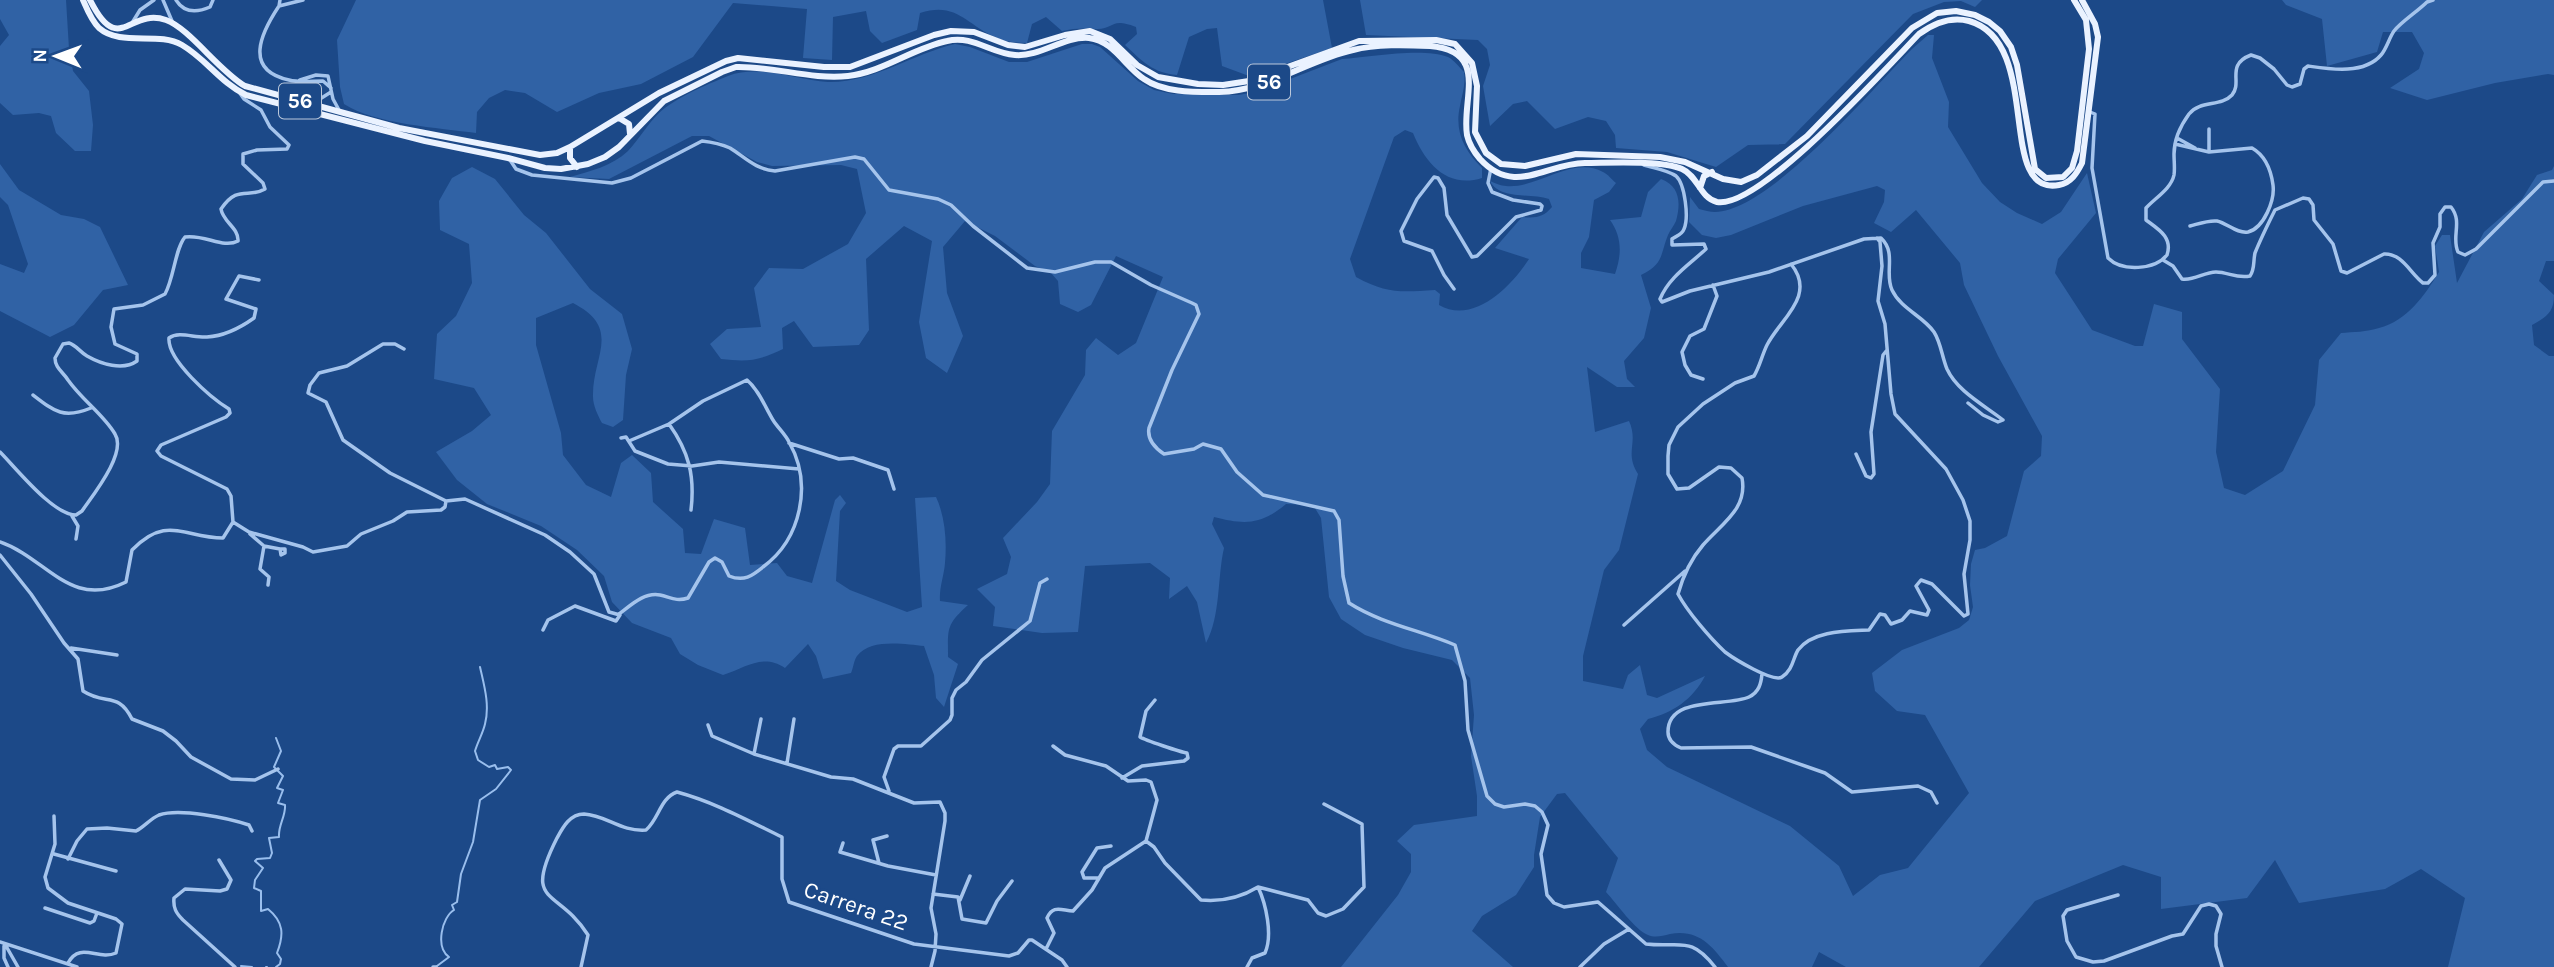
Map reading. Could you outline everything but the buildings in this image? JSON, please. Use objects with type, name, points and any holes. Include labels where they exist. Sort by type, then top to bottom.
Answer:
[{"type":"main road","name":"56","points":[[83,0],[93,20],[105,32],[121,36],[166,39],[190,50],[239,91],[271,102],[412,138],[545,168],[577,167],[605,157],[664,101],[732,68],[850,76],[952,40],[974,41],[1018,55],[1071,40],[1093,39],[1107,44],[1140,77],[1153,84],[1169,89],[1215,92],[1254,87],[1353,50],[1432,46],[1446,49],[1456,55],[1467,71],[1470,91],[1466,125],[1468,139],[1478,157],[1492,168]]},
{"type":"main road","points":[[90,0],[106,26],[119,28],[154,18],[171,22],[172,31],[166,39]]},
{"type":"main road","points":[[1736,198],[1738,190],[1734,182],[1751,179],[1794,148],[1912,27],[1937,13],[1956,11],[1975,15],[1989,22],[2006,39],[2017,65],[2035,169],[2046,178],[2063,177],[2072,168],[2077,151],[2089,49],[2086,20],[2074,0]]},
{"type":"main road","points":[[1492,168],[1518,178],[1576,163],[1639,164],[1682,169],[1692,176],[1713,201],[1724,202],[1736,198],[1800,155],[1919,34],[1939,22],[1961,19],[1975,23],[1992,33],[2002,45],[2012,73],[2027,166],[2041,183],[2062,184],[2075,175],[2082,163],[2090,112],[2098,37],[2095,24],[2082,0]]},
{"type":"main road","points":[[143,20],[141,29],[144,37]]},
{"type":"main road","name":"56","points":[[171,22],[236,80],[258,90],[400,128],[525,154],[547,155],[570,147],[659,93],[731,59],[753,58],[824,67],[850,66],[934,35],[958,30],[1024,47],[1073,33],[1096,32],[1110,39],[1137,65],[1158,78],[1212,85],[1249,81],[1359,41],[1436,40],[1455,44],[1472,63],[1477,86],[1475,132],[1486,153],[1501,164],[1525,166],[1576,154],[1621,155],[1677,160],[1734,182]]},
{"type":"main road","points":[[619,118],[629,124],[630,135]]},
{"type":"main road","points":[[570,147],[570,158],[577,167]]},
{"type":"main road","points":[[1700,188],[1702,180],[1712,172]]},
{"type":"street","points":[[132,24],[138,12],[154,0]]},
{"type":"street","points":[[163,0],[171,22]]},
{"type":"street","points":[[176,0],[183,9],[191,11],[210,7],[213,0]]},
{"type":"street","points":[[280,0],[261,39],[260,57],[271,72],[290,81],[326,75],[330,78],[331,90],[340,111]]},
{"type":"street","points":[[279,6],[303,0]]},
{"type":"street","points":[[2090,112],[2095,114],[2092,168],[2108,258],[2112,263],[2147,267],[2164,260],[2169,250],[2169,244],[2159,228],[2146,220],[2144,214],[2146,208],[2170,185],[2174,176],[2177,138],[2193,109],[2226,100],[2232,95],[2236,89],[2236,68],[2246,57],[2251,55],[2260,58],[2280,74],[2287,85],[2296,86],[2308,66],[2329,70],[2353,68],[2375,61],[2395,31],[2427,2],[2433,0]]},
{"type":"street","points":[[312,104],[331,90]]},
{"type":"street","points":[[72,516],[82,511],[102,481],[118,446],[114,432],[90,408],[54,361],[63,344],[69,343],[87,356],[109,365],[129,365],[137,361],[136,354],[115,344],[112,339],[113,313],[120,307],[143,305],[165,294],[180,243],[185,237],[194,235],[228,244],[238,241],[236,231],[226,222],[221,209],[228,200],[238,194],[265,189],[263,183],[243,163],[243,154],[257,150],[287,149],[289,145],[270,127],[261,110],[244,99],[239,91]]},
{"type":"street","points":[[2208,152],[2209,129]]},
{"type":"street","points":[[2177,138],[2196,149]]},
{"type":"street","points":[[508,158],[516,169],[532,175],[612,183],[631,178],[702,141],[729,148],[762,170],[775,171],[855,158],[864,159],[889,190],[951,205],[973,226],[1027,268],[1055,272],[1095,262],[1111,262],[1196,305],[1199,314],[1172,370],[1149,428],[1148,435],[1152,443],[1164,454],[1194,449],[1203,444],[1221,449],[1237,472],[1262,495],[1334,511],[1339,520],[1343,576],[1349,603],[1371,617],[1415,629],[1455,645],[1465,681],[1468,730],[1487,796],[1495,804],[1504,807],[1525,804],[1535,806],[1546,819],[1548,825],[1541,854],[1547,895],[1554,903],[1564,907],[1598,902],[1646,944],[1686,944],[1697,948],[1715,967]]},
{"type":"street","points":[[2175,144],[2208,152],[2246,148],[2258,151],[2270,172],[2274,195],[2266,214],[2251,231],[2240,231],[2217,221],[2190,226]]},
{"type":"street","points":[[1639,164],[1673,174],[1682,184],[1685,194],[1685,227],[1682,233],[1672,239],[1672,244],[1704,244],[1706,249],[1679,272],[1662,294],[1661,301],[1668,302],[1690,290],[1769,272],[1864,239],[1881,238],[1887,246],[1892,290],[1907,309],[1933,331],[1947,369],[1956,382],[2003,420],[2002,422],[1983,415],[1968,403]]},
{"type":"street","points":[[1454,289],[1432,251],[1404,241],[1401,236],[1402,228],[1417,199],[1434,177],[1438,178],[1444,188],[1448,217],[1472,257],[1477,256],[1500,236],[1517,216],[1541,210],[1542,206],[1492,192],[1488,183],[1492,168]]},
{"type":"street","points":[[2164,260],[2173,266],[2182,279],[2219,272],[2233,276],[2250,276],[2259,244],[2275,210],[2303,198],[2309,199],[2313,205],[2314,220],[2333,244],[2341,271],[2347,274],[2390,253],[2397,256],[2423,283],[2428,284],[2435,275],[2433,243],[2440,227],[2440,214],[2445,207],[2451,207],[2456,213],[2458,225],[2455,245],[2458,252],[2465,255],[2476,249],[2543,182],[2554,181]]},
{"type":"street","points":[[1791,264],[1801,280],[1800,286],[1788,317],[1767,345],[1754,376],[1735,383],[1693,411],[1678,427],[1670,445],[1668,474],[1677,489],[1689,488],[1710,471],[1724,466],[1731,468],[1742,478],[1744,494],[1735,511],[1703,545],[1687,569],[1678,594],[1723,649],[1771,678],[1782,677],[1796,659],[1797,651],[1824,635],[1869,629],[1880,614],[1885,615],[1891,624],[1902,621],[1910,611],[1927,615],[1929,610],[1916,586],[1921,580],[1932,584],[1965,617],[1968,614],[1964,574],[1970,532],[1966,509],[1946,469],[1895,414],[1885,324],[1878,301],[1882,266],[1880,242],[1877,238]]},
{"type":"street","points":[[0,542],[32,557],[65,583],[97,590],[126,582],[132,550],[151,535],[176,529],[223,538],[233,522],[231,496],[227,489],[161,456],[157,451],[161,445],[226,417],[229,413],[229,409],[198,387],[171,349],[169,338],[177,334],[210,337],[236,330],[254,318],[256,309],[226,299],[228,294],[239,276],[259,280]]},
{"type":"street","points":[[1703,379],[1691,375],[1682,352],[1690,336],[1704,330],[1717,296],[1713,285]]},
{"type":"street","points":[[404,349],[395,344],[383,344],[347,366],[319,373],[310,385],[308,393],[326,402],[343,439],[390,473],[446,501],[465,499],[545,535],[587,566],[594,574],[609,612],[620,614]]},
{"type":"street","points":[[1856,454],[1866,476],[1871,478],[1874,474],[1872,418],[1883,355],[1887,350]]},
{"type":"street","points":[[542,630],[548,620],[575,606],[609,620],[619,619],[620,614],[648,594],[678,600],[688,598],[709,562],[715,558],[722,562],[729,576],[740,579],[750,577],[776,558],[785,546],[797,519],[801,494],[799,469],[789,443],[747,380],[703,401],[669,424],[629,441]]},
{"type":"street","points":[[33,396],[66,415],[90,408]]},
{"type":"street","points":[[669,424],[678,436],[692,467],[694,487],[691,510]]},
{"type":"street","points":[[621,438],[626,437],[635,451],[668,464],[692,467],[719,462],[799,469]]},
{"type":"street","points":[[789,443],[839,459],[853,458],[888,470],[894,489]]},
{"type":"street","points":[[0,452],[38,491],[72,516],[78,526],[76,539]]},
{"type":"street","points":[[249,532],[313,552],[340,549],[362,534],[407,512],[441,510],[446,501]]},
{"type":"street","points":[[233,522],[249,532],[264,547],[280,549]]},
{"type":"street","points":[[264,547],[260,569],[269,577],[268,585]]},
{"type":"street","points":[[0,555],[32,594],[81,667],[83,691],[97,698],[119,701],[125,705],[132,719],[163,731],[202,764],[231,779],[243,782],[255,780],[278,769]]},
{"type":"street","points":[[1624,625],[1687,569]]},
{"type":"street","points":[[890,793],[884,777],[894,749],[898,746],[921,746],[950,720],[953,715],[952,698],[956,690],[966,682],[982,660],[1030,621],[1040,583],[1047,579]]},
{"type":"street","points":[[69,648],[117,655]]},
{"type":"street","points":[[1762,674],[1758,690],[1749,698],[1695,706],[1679,712],[1669,728],[1670,740],[1681,747],[1751,747],[1765,750],[1794,764],[1825,773],[1852,792],[1920,787],[1931,792],[1937,803]]},
{"type":"street","points":[[1122,778],[1142,766],[1184,761],[1188,758],[1187,752],[1141,738],[1146,711],[1155,700]]},
{"type":"street","points":[[754,754],[761,719]]},
{"type":"street","points":[[787,763],[794,719]]},
{"type":"street","points":[[708,725],[712,736],[754,754],[831,778],[853,779],[914,803],[940,802],[945,821],[931,908],[936,934],[931,967]]},
{"type":"street","points":[[1053,746],[1065,755],[1105,766],[1130,782],[1148,780],[1157,794],[1146,841],[1110,864],[1073,911],[1056,908],[1050,910],[1047,918],[1054,933],[1046,949],[1067,967]]},
{"type":"street","name":"Carrera 22","points":[[581,967],[588,935],[579,923],[546,893],[541,882],[542,871],[557,838],[568,822],[581,814],[624,829],[646,830],[652,825],[666,798],[677,792],[699,797],[782,837],[782,879],[789,902],[914,944],[1009,956],[1018,953],[1029,940],[1046,949]]},
{"type":"street","points":[[1146,841],[1201,900],[1219,901],[1248,893],[1258,887],[1308,900],[1318,913],[1326,916],[1343,909],[1364,887],[1362,824],[1324,804]]},
{"type":"street","points":[[68,859],[87,829],[136,831],[155,817],[170,812],[235,821],[248,825],[252,831]]},
{"type":"street","points":[[54,816],[56,837],[45,877],[48,888],[68,903],[116,919],[122,924],[116,953],[108,955],[79,952],[72,956],[68,963]]},
{"type":"street","points":[[879,863],[873,840],[887,836]]},
{"type":"street","points":[[843,844],[840,852],[936,875]]},
{"type":"street","points":[[1099,878],[1084,878],[1082,872],[1097,848],[1111,846]]},
{"type":"street","points":[[53,854],[116,872]]},
{"type":"street","points":[[219,860],[231,880],[226,889],[185,889],[174,898],[173,905],[183,920],[235,967]]},
{"type":"street","points":[[970,876],[960,900],[962,919],[986,923],[997,901],[1012,881]]},
{"type":"street","points":[[1247,967],[1252,958],[1265,953],[1268,947],[1267,922],[1258,887]]},
{"type":"street","points":[[933,894],[956,896],[960,900]]},
{"type":"street","points":[[2119,895],[2067,910],[2063,915],[2067,941],[2076,957],[2093,962],[2104,961],[2183,934],[2201,906],[2209,904],[2216,906],[2221,914],[2216,946],[2222,967]]},
{"type":"street","points":[[45,908],[90,923],[97,914]]},
{"type":"street","points":[[1580,967],[1604,944],[1629,929]]},
{"type":"street","points":[[2,943],[77,967]]},
{"type":"street","points":[[2,943],[8,967]]},
{"type":"street","points":[[2,943],[18,967]]},
{"type":"shaded area","points":[[0,0],[66,0],[73,71],[89,91],[93,125],[91,151],[75,151],[56,133],[51,116],[39,113],[13,115],[0,103],[0,46],[9,35],[0,19]]},
{"type":"shaded area","points":[[356,0],[1323,0],[1332,48],[1249,76],[1222,66],[1217,28],[1207,29],[1189,37],[1177,75],[1154,69],[1125,45],[1137,34],[1136,27],[1128,24],[1117,23],[1103,29],[1080,28],[1062,31],[1046,17],[1032,24],[1027,43],[1019,43],[995,37],[952,12],[932,10],[920,13],[917,30],[882,43],[870,31],[866,11],[833,17],[832,60],[803,58],[807,9],[733,3],[693,57],[641,84],[599,93],[557,112],[525,93],[505,90],[489,98],[477,112],[476,133],[389,121],[344,104],[340,87],[337,40]]},
{"type":"shaded area","points":[[1360,0],[1982,0],[1975,7],[1961,1],[1944,2],[1913,14],[1785,144],[1748,145],[1716,167],[1667,152],[1616,148],[1615,135],[1606,121],[1588,117],[1555,129],[1527,101],[1513,104],[1490,126],[1483,86],[1490,65],[1487,49],[1478,40],[1366,35]]},
{"type":"shaded area","points":[[2282,0],[2554,0],[2554,75],[2495,83],[2427,100],[2390,88],[2419,69],[2424,53],[2412,32],[2383,32],[2377,52],[2327,66],[2322,19],[2286,5]]},
{"type":"shaded area","points":[[1928,35],[1934,35],[1932,58],[1949,102],[1948,127],[1982,183],[2000,202],[2042,224],[2061,212],[2087,173],[2096,213],[2058,259],[2055,273],[2092,330],[2135,346],[2143,346],[2154,304],[2182,312],[2182,339],[2220,389],[2216,452],[2224,488],[2245,495],[2283,471],[2315,405],[2319,360],[2341,333],[2389,325],[2407,313],[2439,272],[2435,246],[2442,235],[2450,235],[2457,283],[2484,232],[2522,199],[2537,175],[2552,170],[2554,166],[2554,261],[2546,261],[2539,281],[2554,295],[2554,301],[2548,314],[2532,325],[2534,345],[2549,356],[2554,356],[2554,967],[2448,967],[2465,898],[2421,869],[2385,889],[2299,903],[2275,860],[2247,898],[2161,909],[2161,877],[2123,865],[2035,901],[1979,967],[1846,967],[1819,952],[1812,967],[1728,967],[1710,946],[1697,937],[1680,933],[1651,936],[1632,922],[1606,892],[1618,858],[1565,793],[1557,794],[1540,817],[1534,867],[1516,895],[1482,916],[1472,931],[1513,967],[1341,967],[1398,895],[1411,872],[1411,854],[1397,841],[1414,825],[1477,816],[1471,756],[1474,715],[1470,678],[1452,660],[1365,635],[1341,619],[1329,597],[1321,518],[1313,505],[1286,504],[1269,516],[1244,522],[1214,517],[1212,524],[1224,548],[1214,621],[1206,643],[1197,602],[1187,586],[1169,599],[1170,578],[1150,563],[1085,566],[1078,632],[1042,633],[993,626],[995,607],[977,589],[1007,574],[1011,557],[1003,538],[1050,484],[1052,431],[1085,375],[1086,350],[1096,338],[1118,355],[1136,343],[1163,277],[1116,256],[1091,305],[1078,312],[1060,304],[1058,281],[1051,273],[1035,266],[995,236],[965,221],[943,247],[947,293],[963,336],[947,373],[926,358],[919,322],[932,241],[904,226],[866,259],[869,330],[859,345],[813,347],[794,321],[782,328],[783,349],[753,360],[721,359],[710,344],[727,329],[761,327],[754,288],[769,268],[803,269],[848,244],[866,213],[857,169],[841,165],[772,166],[757,162],[709,136],[692,136],[609,179],[570,177],[601,167],[622,156],[658,114],[673,102],[710,83],[740,73],[765,72],[816,81],[845,81],[877,73],[955,44],[1009,62],[1027,62],[1082,44],[1092,44],[1100,47],[1138,81],[1154,90],[1173,94],[1238,95],[1256,92],[1342,59],[1411,53],[1448,57],[1464,72],[1459,115],[1460,133],[1466,148],[1482,168],[1482,178],[1458,180],[1448,177],[1431,163],[1413,133],[1405,130],[1394,137],[1350,259],[1356,277],[1394,291],[1435,290],[1440,294],[1439,305],[1452,310],[1478,307],[1502,291],[1529,259],[1495,248],[1522,217],[1538,216],[1552,207],[1549,199],[1500,191],[1490,181],[1504,186],[1518,186],[1579,167],[1603,172],[1616,183],[1609,192],[1594,200],[1589,237],[1581,253],[1581,268],[1615,274],[1620,246],[1610,220],[1641,217],[1648,192],[1661,179],[1672,186],[1678,196],[1676,221],[1658,263],[1641,275],[1651,308],[1644,338],[1624,361],[1627,379],[1635,387],[1617,387],[1587,367],[1595,432],[1629,421],[1633,435],[1632,460],[1638,474],[1619,550],[1604,570],[1583,656],[1583,681],[1623,689],[1628,675],[1640,665],[1647,695],[1657,698],[1705,676],[1695,692],[1681,704],[1648,719],[1640,729],[1647,750],[1667,767],[1790,826],[1839,866],[1853,896],[1880,875],[1908,868],[1969,793],[1925,715],[1897,711],[1875,691],[1872,673],[1902,650],[1959,628],[1969,620],[1973,607],[1970,585],[1975,550],[1985,548],[2007,536],[2024,471],[2041,456],[2042,436],[1998,356],[1964,285],[1960,263],[1916,210],[1891,232],[1874,223],[1884,202],[1885,190],[1877,186],[1803,206],[1731,235],[1716,238],[1702,235],[1689,222],[1690,197],[1699,209],[1715,212],[1738,206],[1764,191],[1820,145]]},
{"type":"shaded area","points":[[0,164],[19,190],[61,215],[84,219],[100,227],[128,285],[103,290],[74,325],[50,337],[0,311],[0,264],[24,273],[28,264],[8,205],[0,197]]},
{"type":"shaded area","points":[[472,167],[495,179],[524,215],[546,233],[590,289],[622,314],[632,349],[626,375],[623,420],[613,427],[602,423],[593,400],[601,344],[597,323],[573,303],[536,318],[536,345],[561,433],[563,455],[586,485],[611,497],[621,463],[632,455],[651,473],[653,502],[683,529],[685,553],[701,554],[714,519],[745,528],[750,565],[777,563],[787,576],[812,583],[835,500],[840,495],[846,503],[840,511],[836,581],[850,590],[907,612],[922,607],[915,498],[936,497],[945,537],[940,601],[968,605],[950,628],[948,657],[958,664],[944,707],[936,698],[934,675],[924,646],[879,644],[863,650],[857,656],[851,673],[823,679],[816,656],[808,644],[785,668],[761,662],[723,675],[698,665],[680,654],[671,638],[632,623],[612,602],[604,576],[577,550],[541,526],[487,504],[457,480],[436,452],[472,431],[491,415],[474,388],[434,379],[437,334],[456,316],[472,283],[469,244],[440,230],[439,201],[452,178]]},
{"type":"waterway","points":[[437,966],[449,957],[442,946],[443,925],[454,910],[452,905],[457,902],[461,874],[473,842],[480,800],[496,789],[511,770],[508,767],[497,769],[495,765],[489,767],[478,760],[475,751],[487,710],[480,667]]},
{"type":"waterway","points":[[276,738],[281,751],[274,767],[283,776],[277,788],[283,790],[278,803],[285,805],[285,809],[279,837],[269,838],[272,853],[270,858],[255,861],[263,868],[255,880],[254,888],[261,891],[261,911],[268,909],[280,924],[281,940],[277,953],[281,959],[276,967]]},
{"type":"waterway","points":[[241,966],[252,967]]}]
